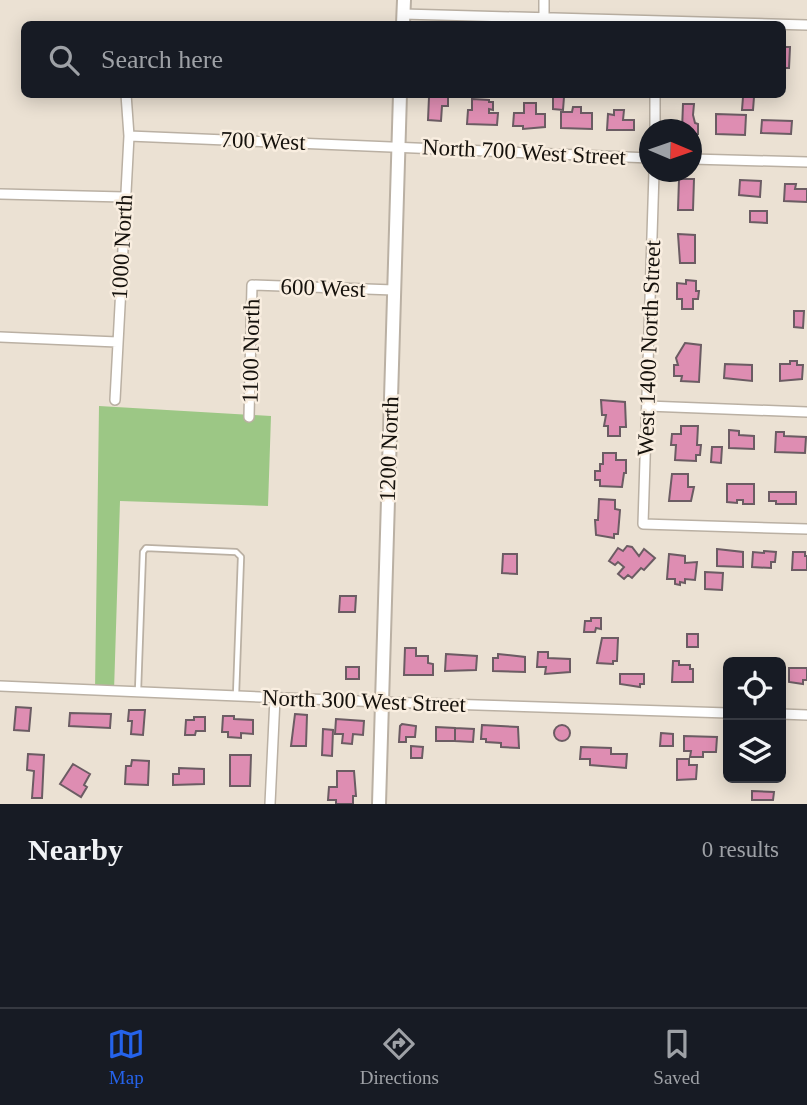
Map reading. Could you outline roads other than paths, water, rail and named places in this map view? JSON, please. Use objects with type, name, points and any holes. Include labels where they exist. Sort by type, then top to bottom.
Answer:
[{"type":"street","points":[[404,0],[403,19],[544,18],[611,21]]},
{"type":"street","points":[[544,0],[544,18]]},
{"type":"street","points":[[786,25],[807,25]]},
{"type":"street","name":"1000 North","points":[[115,400],[129,136],[126,98]]},
{"type":"street","name":"1200 North","points":[[379,804],[400,98]]},
{"type":"street","points":[[655,98],[655,119]]},
{"type":"street","name":"700 West","points":[[129,136],[398,146]]},
{"type":"street","name":"North 700 West Street","points":[[398,146],[639,158]]},
{"type":"street","points":[[702,159],[807,162]]},
{"type":"street","name":"West 1400 North Street","points":[[654,182],[643,524],[807,529]]},
{"type":"street","points":[[0,194],[124,197]]},
{"type":"street","name":"600 West","points":[[252,285],[394,290]]},
{"type":"street","name":"1100 North","points":[[249,417],[252,285]]},
{"type":"street","points":[[0,337],[117,342]]},
{"type":"street","points":[[647,406],[807,412]]},
{"type":"street","name":"North 300 West Street","points":[[0,686],[723,713]]},
{"type":"street","points":[[270,804],[275,698]]},
{"type":"street","points":[[786,714],[807,715]]},
{"type":"lane","points":[[138,692],[143,552],[146,548],[236,552],[241,557],[236,696]]}]
